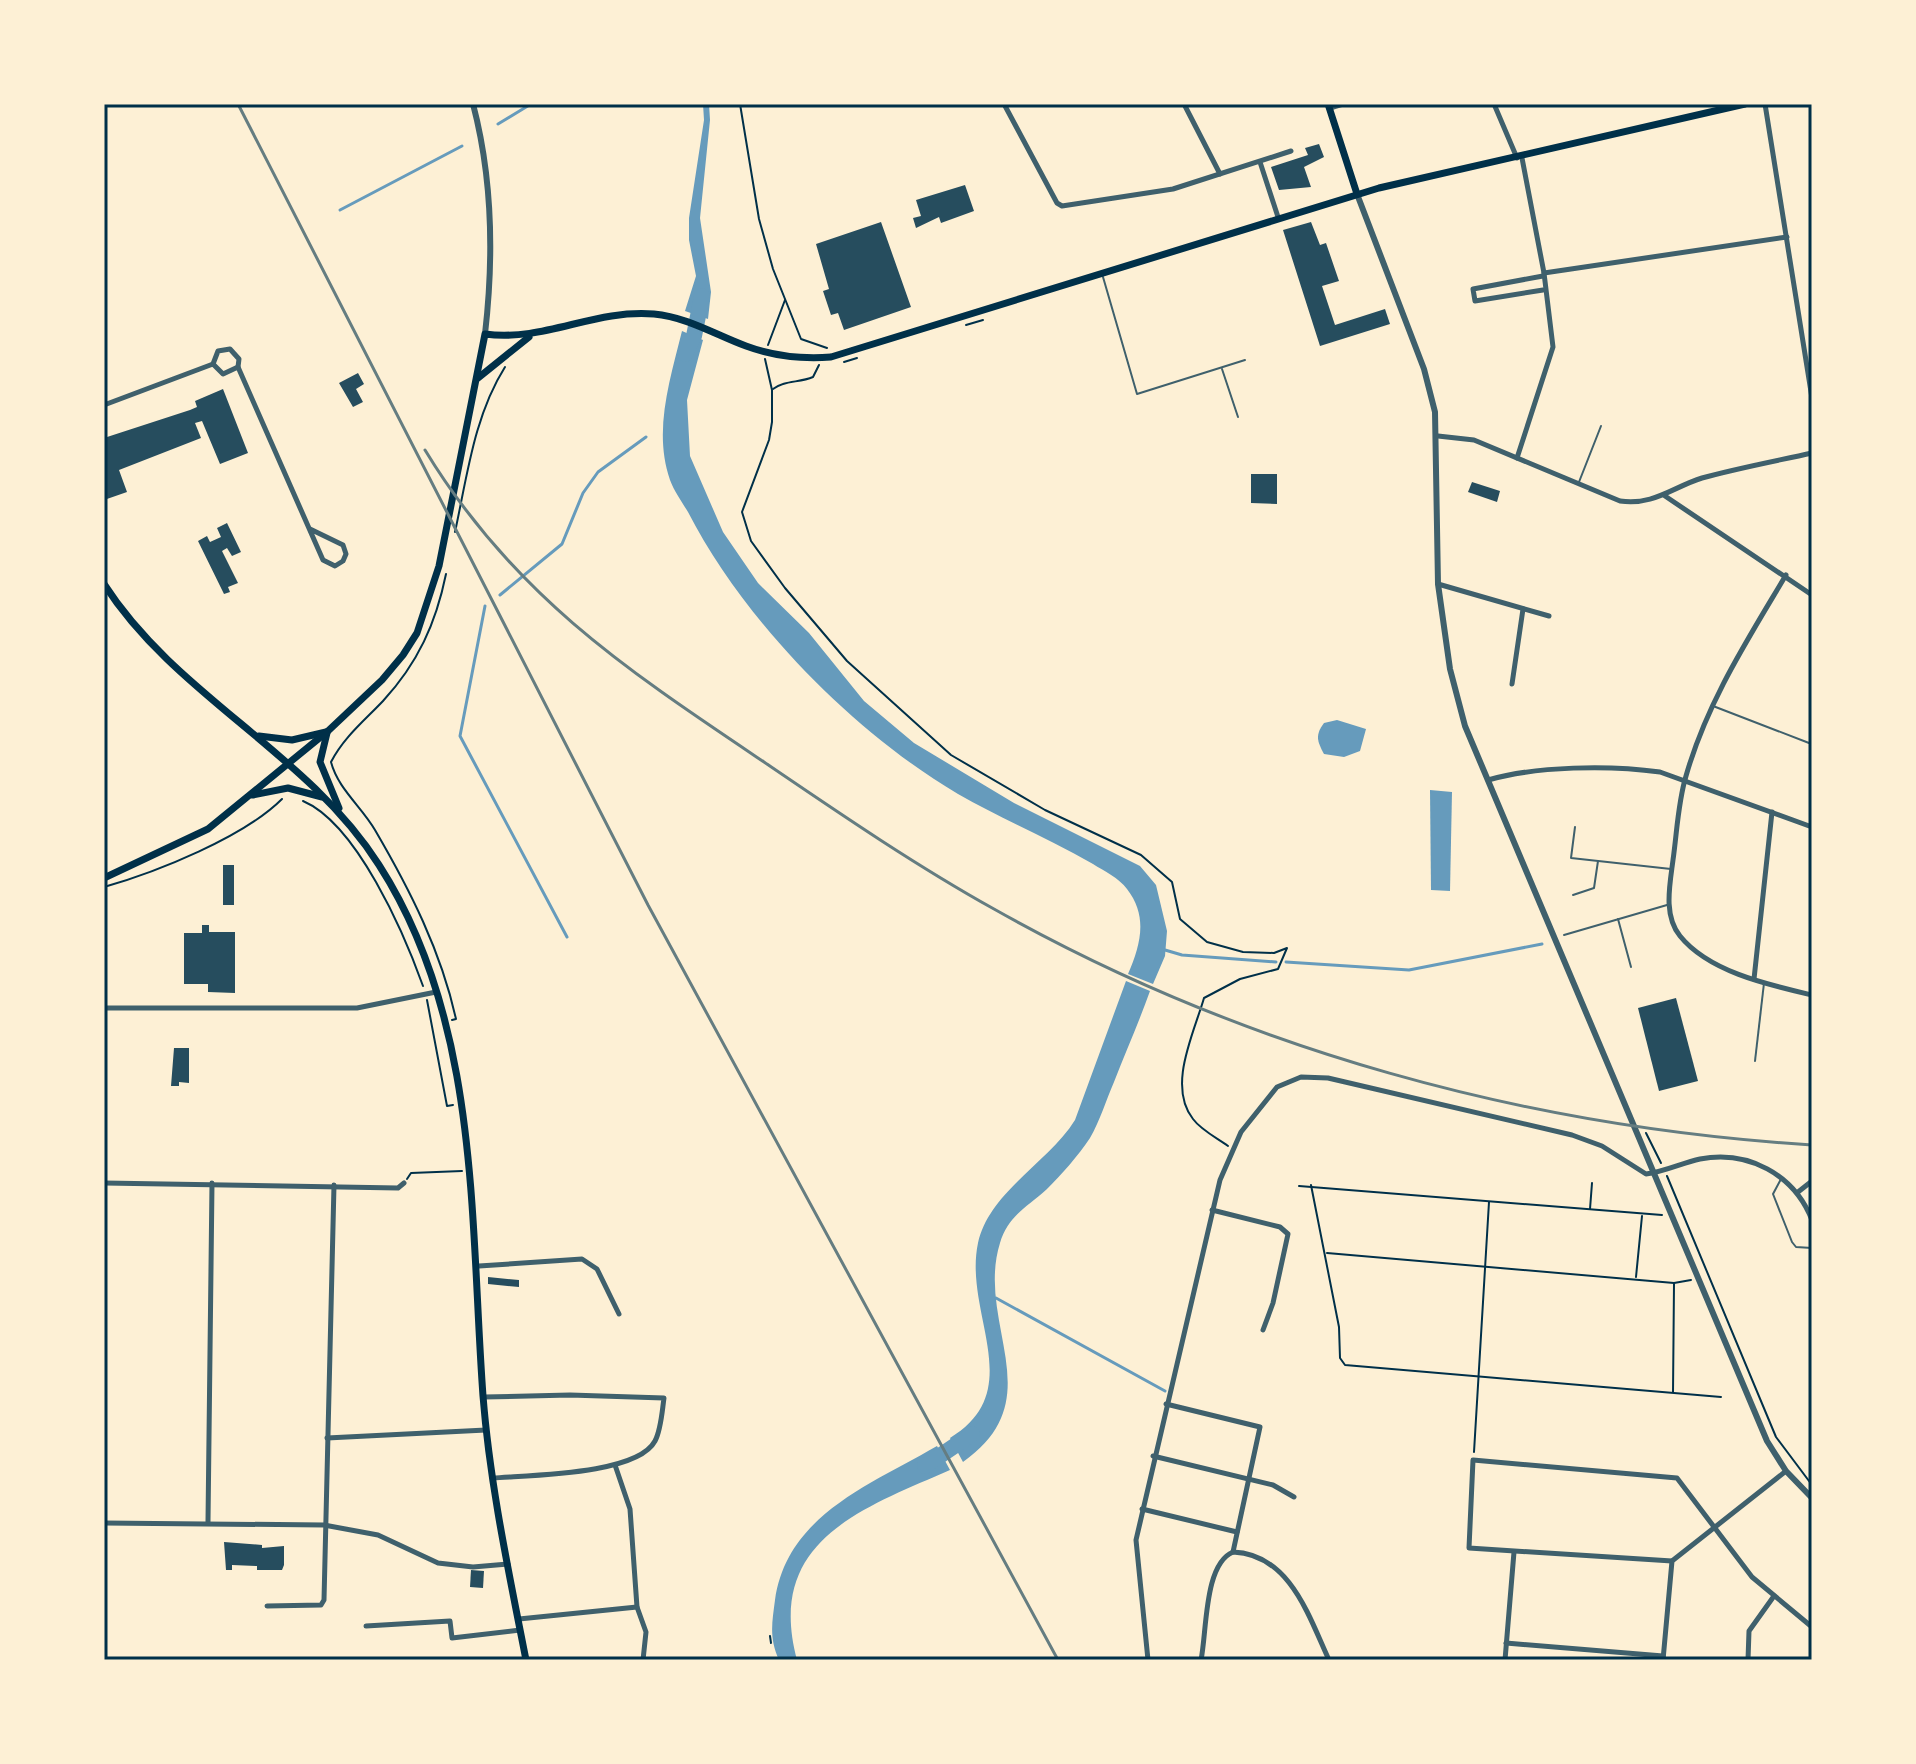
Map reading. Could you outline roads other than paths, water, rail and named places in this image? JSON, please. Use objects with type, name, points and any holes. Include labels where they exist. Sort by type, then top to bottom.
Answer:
[{"type":"main road","points":[[104,878],[208,829],[328,731],[382,680],[403,655],[417,633],[443,568],[485,334],[533,335],[596,316],[657,314],[680,319],[768,353],[816,358],[854,352],[1357,194],[1745,104]]},
{"type":"main road","points":[[1329,106],[1357,194]]},
{"type":"main road","points":[[478,378],[533,335]]},
{"type":"main road","points":[[104,584],[153,646],[259,736],[341,813],[400,901],[436,992],[472,1171],[487,1430],[526,1660]]},
{"type":"main road","points":[[259,736],[292,740],[328,731]]},
{"type":"main road","points":[[328,731],[320,762],[341,813]]},
{"type":"main road","points":[[251,795],[288,788],[310,791],[327,799]]},
{"type":"street","points":[[473,104],[489,180],[492,252],[485,334]]},
{"type":"street","points":[[1004,104],[1062,206],[1133,197],[1291,151]]},
{"type":"street","points":[[1184,104],[1220,174]]},
{"type":"street","points":[[1329,106],[1343,104]]},
{"type":"street","points":[[1494,104],[1520,158],[1543,274],[1552,358],[1517,458]]},
{"type":"street","points":[[1765,104],[1812,398]]},
{"type":"street","points":[[1260,162],[1278,217]]},
{"type":"street","points":[[1357,194],[1424,369],[1438,436],[1438,584],[1450,669],[1465,726],[1760,1426],[1786,1471],[1812,1498]]},
{"type":"street","points":[[1543,290],[1475,301],[1473,289],[1543,274],[1787,237]]},
{"type":"street","points":[[104,405],[213,364],[218,351],[230,349],[239,359],[238,367],[323,560],[335,566],[343,561],[346,554],[343,545],[310,529]]},
{"type":"street","points":[[213,364],[223,374],[238,367]]},
{"type":"street","points":[[1438,436],[1474,440],[1633,503],[1665,496],[1706,477],[1812,453]]},
{"type":"street","points":[[1665,496],[1812,595]]},
{"type":"street","points":[[1786,575],[1734,660],[1712,706],[1685,779],[1670,904],[1675,929],[1681,938],[1712,960],[1754,979],[1812,995]]},
{"type":"street","points":[[1438,584],[1549,616]]},
{"type":"street","points":[[1512,684],[1523,609]]},
{"type":"street","points":[[1487,780],[1525,772],[1636,769],[1685,779],[1812,827]]},
{"type":"street","points":[[1754,979],[1772,812]]},
{"type":"street","points":[[104,1008],[357,1008],[436,992]]},
{"type":"street","points":[[1148,1660],[1135,1554],[1153,1456],[1212,1210],[1232,1149],[1256,1109],[1277,1087],[1289,1080],[1313,1076],[1344,1080],[1572,1135],[1602,1146],[1637,1170],[1655,1173],[1697,1160],[1727,1157],[1757,1163],[1798,1192],[1812,1220]]},
{"type":"street","points":[[1798,1192],[1812,1181]]},
{"type":"street","points":[[104,1183],[398,1188],[404,1183]]},
{"type":"street","points":[[208,1522],[212,1183]]},
{"type":"street","points":[[267,1606],[321,1605],[324,1600],[334,1185]]},
{"type":"street","points":[[1212,1210],[1280,1227],[1288,1234],[1273,1303],[1263,1330]]},
{"type":"street","points":[[479,1266],[582,1259],[597,1269],[619,1314]]},
{"type":"street","points":[[484,1397],[570,1395],[664,1398],[654,1443],[615,1465],[493,1478]]},
{"type":"street","points":[[1166,1404],[1260,1427],[1233,1552]]},
{"type":"street","points":[[327,1438],[487,1430]]},
{"type":"street","points":[[1153,1456],[1273,1485],[1294,1497]]},
{"type":"street","points":[[1786,1471],[1715,1528],[1672,1561],[1469,1548],[1473,1460],[1677,1478],[1715,1528],[1752,1577],[1812,1627]]},
{"type":"street","points":[[615,1465],[630,1509],[637,1607],[646,1632],[643,1660]]},
{"type":"street","points":[[1142,1509],[1237,1532]]},
{"type":"street","points":[[104,1523],[324,1525],[378,1535],[438,1563],[473,1567],[509,1564]]},
{"type":"street","points":[[1201,1660],[1214,1572],[1222,1559],[1233,1552],[1264,1559],[1289,1581],[1329,1660]]},
{"type":"street","points":[[1505,1660],[1514,1552]]},
{"type":"street","points":[[1506,1643],[1663,1658],[1672,1561]]},
{"type":"street","points":[[1748,1660],[1749,1631],[1774,1596]]},
{"type":"street","points":[[519,1619],[637,1607]]},
{"type":"street","points":[[366,1626],[450,1621],[452,1638],[520,1630]]},
{"type":"lane","points":[[1101,272],[1137,394],[1245,360]]},
{"type":"lane","points":[[1221,367],[1238,417]]},
{"type":"lane","points":[[1578,483],[1601,426]]},
{"type":"lane","points":[[1712,706],[1809,743]]},
{"type":"lane","points":[[1575,827],[1571,858],[1672,869]]},
{"type":"lane","points":[[1573,895],[1594,888],[1598,861]]},
{"type":"lane","points":[[1564,935],[1670,904]]},
{"type":"lane","points":[[1618,919],[1631,967]]},
{"type":"lane","points":[[1755,1061],[1764,982]]},
{"type":"lane","points":[[1781,1178],[1773,1194],[1792,1242],[1796,1247],[1812,1248]]},
{"type":"water","points":[[703,104],[709,104],[710,120],[700,218],[711,292],[708,319],[685,311],[696,276],[689,240],[689,218],[704,120]]},
{"type":"water","points":[[682,331],[703,340],[687,400],[690,456],[723,532],[758,583],[809,633],[864,701],[914,743],[1014,803],[1140,866],[1156,885],[1167,931],[1165,956],[1153,984],[1128,974],[1139,941],[1140,920],[1134,899],[1124,885],[1076,855],[958,794],[879,739],[805,671],[739,593],[711,553],[676,492],[665,462],[665,406]]},
{"type":"water","points":[[1337,720],[1366,729],[1360,751],[1344,757],[1324,754],[1319,731],[1324,723]]},
{"type":"water","points":[[1430,790],[1452,792],[1450,891],[1431,890]]},
{"type":"water","points":[[1126,981],[1150,991],[1094,1131],[1058,1177],[1013,1219],[1003,1234],[995,1273],[996,1303],[1008,1386],[1003,1413],[989,1438],[963,1462],[950,1438],[973,1419],[986,1397],[990,1374],[976,1270],[978,1243],[984,1225],[1007,1193],[1075,1120]]},
{"type":"water","points":[[937,1446],[950,1470],[854,1516],[828,1535],[808,1558],[795,1586],[791,1619],[797,1660],[779,1660],[772,1623],[775,1600],[783,1571],[796,1546],[814,1524],[835,1506],[859,1489]]},
{"type":"waterway","points":[[498,124],[531,104]]},
{"type":"waterway","points":[[340,210],[462,146]]},
{"type":"waterway","points":[[685,354],[694,336],[702,296]]},
{"type":"waterway","points":[[500,595],[562,544],[583,493],[598,472],[646,437]]},
{"type":"waterway","points":[[485,606],[460,736],[567,937]]},
{"type":"waterway","points":[[1286,962],[1409,970],[1542,944]]},
{"type":"waterway","points":[[1165,950],[1182,955],[1276,962]]},
{"type":"waterway","points":[[996,1298],[1165,1391]]},
{"type":"waterway","points":[[925,1466],[972,1434]]},
{"type":"railway","points":[[238,104],[648,905],[1058,1660]]},
{"type":"railway","points":[[425,450],[459,501],[496,547],[576,626],[620,661],[906,857],[994,909],[1089,959],[1187,1003],[1287,1041],[1390,1073],[1493,1100],[1599,1120],[1705,1135],[1812,1145]]}]
